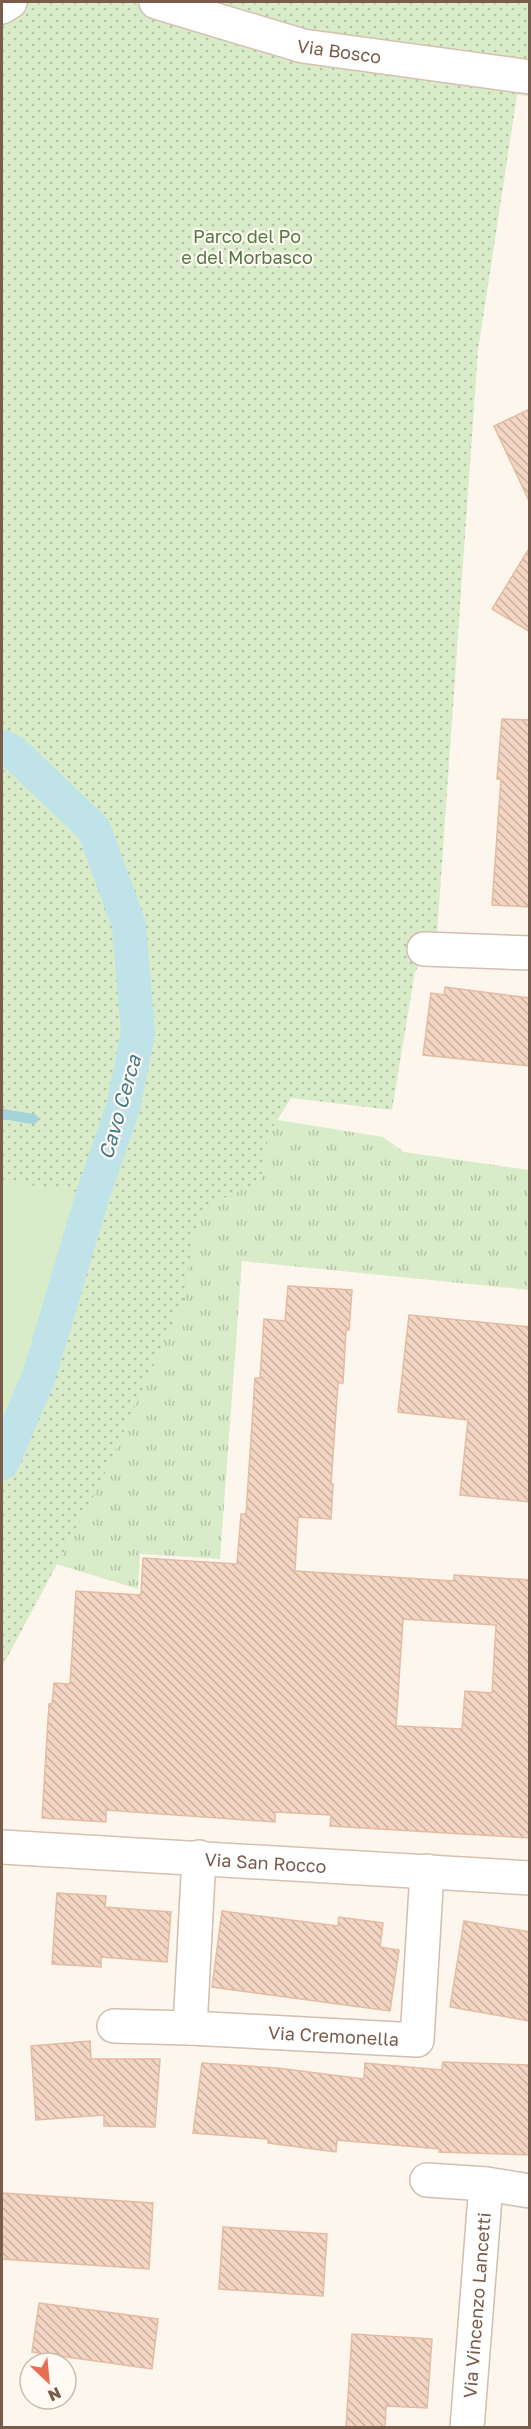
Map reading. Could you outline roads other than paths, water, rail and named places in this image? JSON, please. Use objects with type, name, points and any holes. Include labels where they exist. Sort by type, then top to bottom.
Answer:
[{"type":"street","points":[[2,7],[10,2]]},
{"type":"street","name":"Via Bosco","points":[[156,2],[303,46],[530,77]]},
{"type":"street","points":[[424,949],[530,953]]},
{"type":"street","name":"Via San Rocco","points":[[2,1847],[530,1878]]},
{"type":"street","points":[[190,2028],[199,1857]]},
{"type":"street","name":"Via Cremonella","points":[[114,2026],[417,2040],[427,1871]]},
{"type":"street","points":[[427,2180],[486,2184],[530,2192]]},
{"type":"street","name":"Via Vincenzo Lancetti","points":[[467,2427],[486,2184]]},
{"type":"waterway","name":"Cavo Cerca","points":[[2,747],[12,751],[94,829],[129,925],[138,1033],[123,1108],[93,1194],[39,1376],[2,1463]]},
{"type":"waterway","points":[[2,1114],[33,1119]]},
{"type":"park label","name":"Parco del Po e del Morbasco","points":[[247,246]]}]
